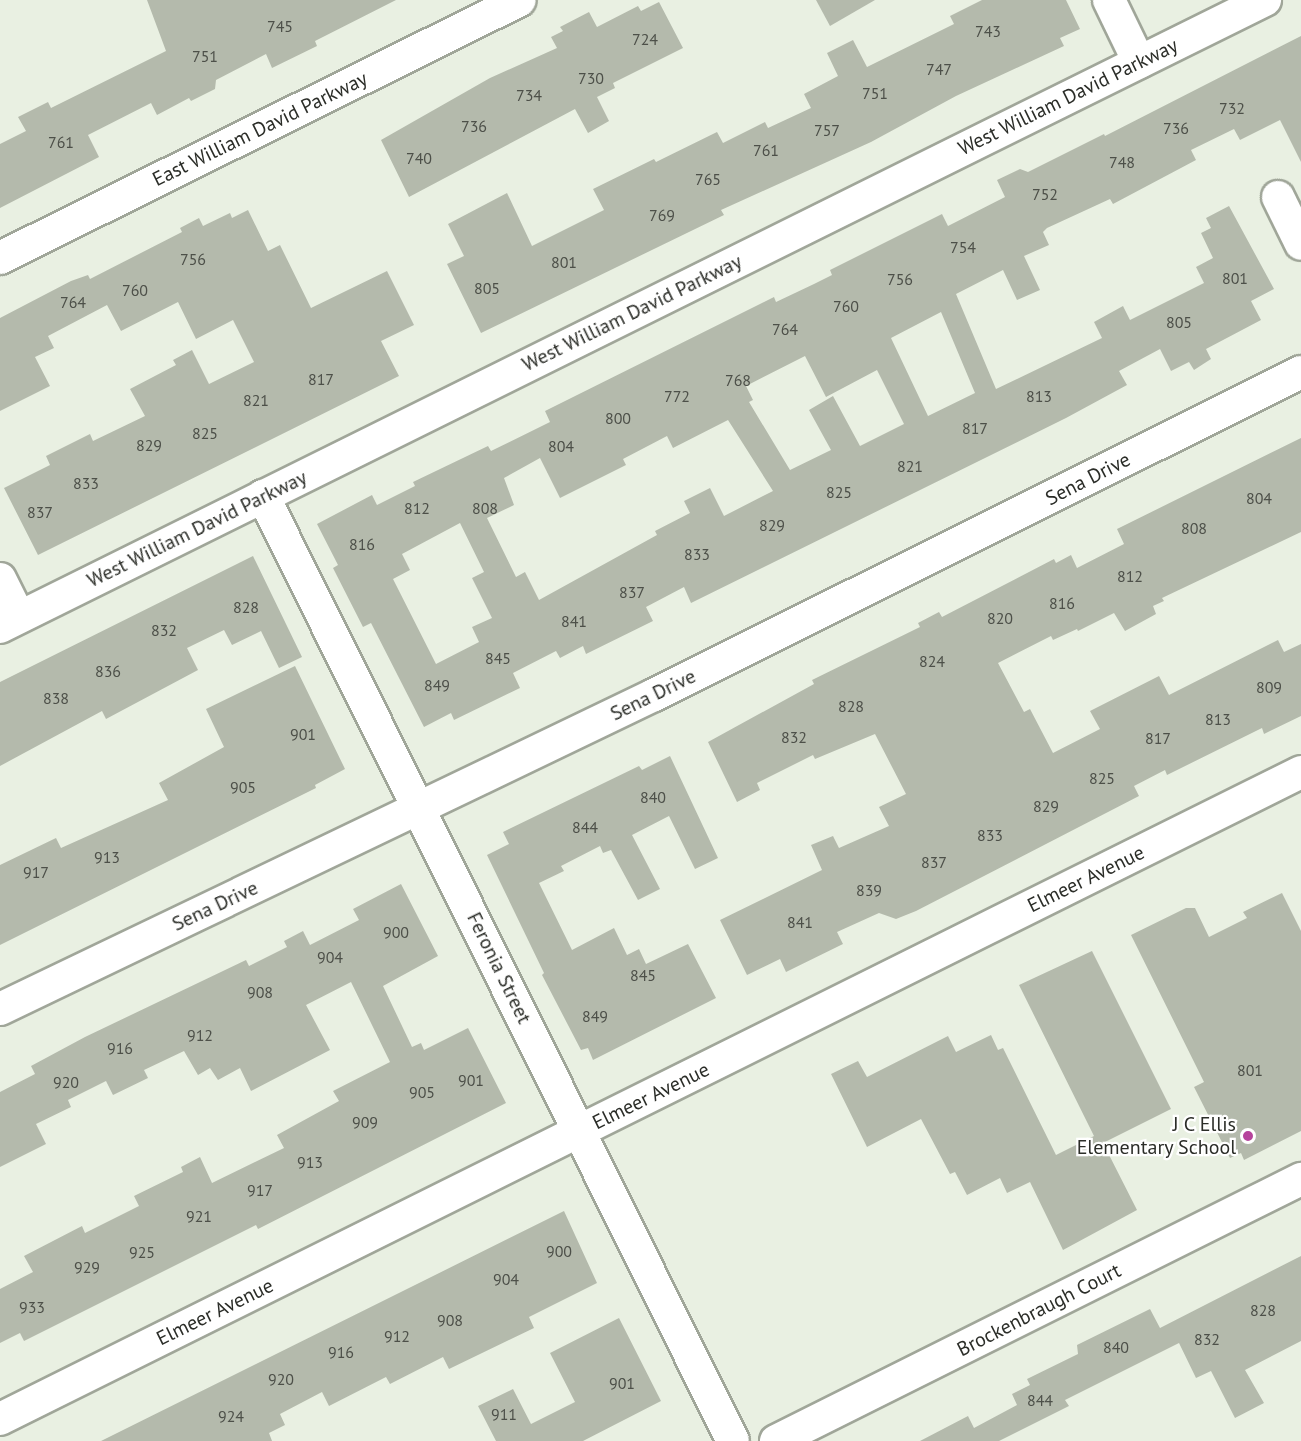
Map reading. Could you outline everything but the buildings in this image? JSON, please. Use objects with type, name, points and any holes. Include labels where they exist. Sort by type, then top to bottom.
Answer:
[{"type":"street","name":"East William David Parkway","points":[[0,258],[520,0]]},
{"type":"street","points":[[1109,0],[1139,62]]},
{"type":"street","name":"West William David Parkway","points":[[9,622],[1265,0]]},
{"type":"street","points":[[1278,197],[1301,244]]},
{"type":"street","name":"Sena Drive","points":[[0,1009],[421,809],[1301,372]]},
{"type":"street","name":"Feronia Street","points":[[263,496],[421,809],[733,1441]]},
{"type":"street","points":[[0,579],[9,622]]},
{"type":"street","name":"Elmeer Avenue","points":[[0,1419],[1301,772]]},
{"type":"street","name":"Brockenbraugh Court","points":[[776,1441],[1301,1179]]},
{"type":"place","name":"J C Ellis Elementary School","points":[[1248,1136]]}]
